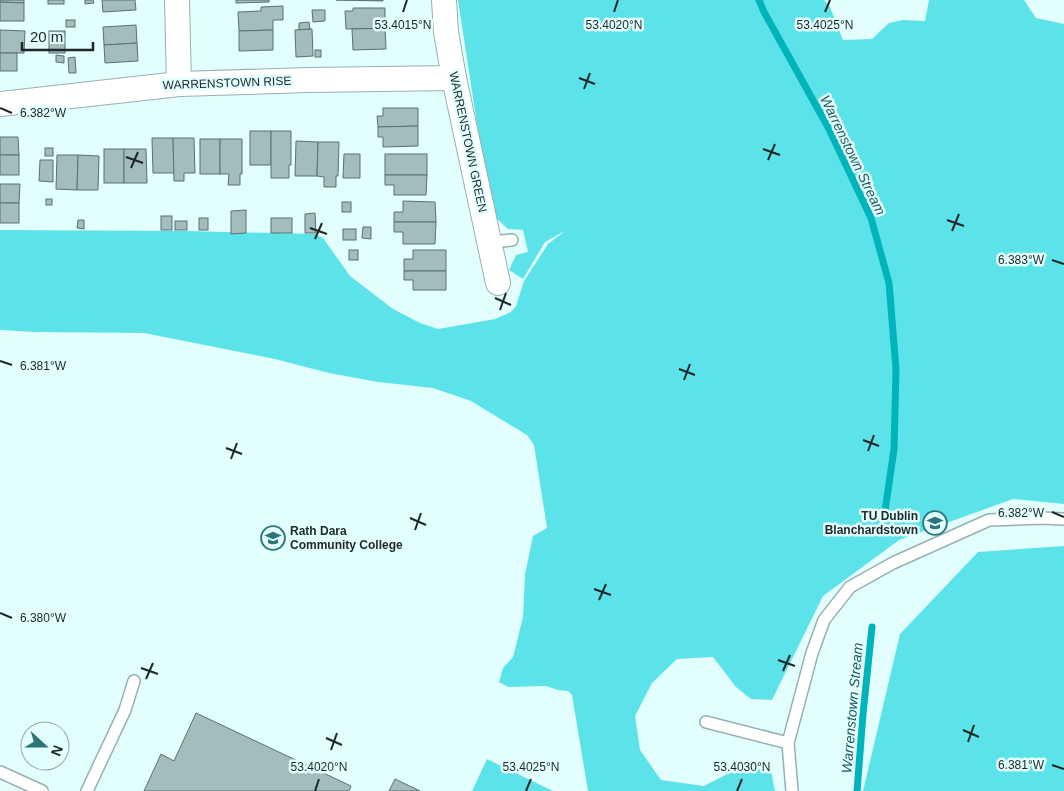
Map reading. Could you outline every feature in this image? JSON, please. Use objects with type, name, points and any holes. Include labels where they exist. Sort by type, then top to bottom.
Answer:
[{"type":"street","points":[[177,0],[179,84]]},
{"type":"street","name":"WARRENSTOWN GREEN","points":[[444,0],[446,32],[454,78],[501,241],[498,283]]},
{"type":"street","name":"WARRENSTOWN RISE","points":[[0,104],[179,84],[454,78]]},
{"type":"lane","points":[[792,791],[788,743],[812,653],[824,620],[850,587],[893,563],[989,520],[1064,519]]},
{"type":"lane","points":[[87,791],[125,710],[134,681]]},
{"type":"lane","points":[[706,722],[788,743]]},
{"type":"lane","points":[[0,772],[42,791]]},
{"type":"shaded area","points":[[458,0],[824,0],[830,7],[843,40],[872,39],[889,23],[903,20],[925,21],[929,0],[1024,0],[1036,18],[1064,24],[1064,504],[1013,499],[899,540],[823,596],[772,700],[751,699],[736,687],[713,657],[677,659],[652,683],[635,716],[640,750],[661,780],[704,786],[741,767],[771,771],[775,791],[588,791],[572,695],[568,691],[546,686],[508,687],[499,682],[503,668],[513,657],[523,617],[525,574],[533,536],[547,528],[534,445],[527,435],[471,401],[433,388],[378,382],[329,373],[275,359],[144,333],[0,330],[0,230],[315,234],[323,238],[350,276],[393,309],[420,323],[438,329],[495,319],[511,312],[516,306],[524,281],[548,244],[565,231],[545,242],[523,279],[509,270],[516,255],[528,252],[523,230],[508,229],[496,218],[481,150]]},
{"type":"shaded area","points":[[1064,546],[1064,791],[863,791],[900,634],[978,552]]},
{"type":"shaded area","points":[[487,759],[553,791],[472,791]]},
{"type":"building","points":[[0,0],[24,0],[24,3],[0,2]]},
{"type":"building","points":[[48,0],[64,0],[64,4],[48,4]]},
{"type":"building","points":[[85,0],[93,0],[94,3],[85,4]]},
{"type":"building","points":[[102,0],[135,0],[136,10],[103,12]]},
{"type":"building","points":[[236,0],[269,0],[269,2],[236,3]]},
{"type":"building","points":[[336,0],[383,0],[383,1]]},
{"type":"building","points":[[0,2],[24,3],[24,21],[0,21]]},
{"type":"building","points":[[283,6],[283,20],[273,20],[273,30],[239,31],[238,12],[261,11],[261,7]]},
{"type":"building","points":[[353,8],[385,8],[385,28],[346,29],[345,11],[353,11]]},
{"type":"building","points":[[312,10],[325,10],[325,21],[313,22]]},
{"type":"building","points":[[66,20],[75,20],[75,27],[66,27]]},
{"type":"building","points":[[309,22],[310,29],[299,30],[299,23]]},
{"type":"building","points":[[136,25],[137,43],[104,45],[103,27]]},
{"type":"building","points":[[385,28],[386,49],[353,50],[352,29]]},
{"type":"building","points":[[312,29],[313,56],[296,57],[295,30]]},
{"type":"building","points":[[0,30],[25,31],[24,53],[0,53]]},
{"type":"building","points":[[273,30],[273,50],[239,51],[239,31]]},
{"type":"building","points":[[49,31],[65,31],[65,53],[49,53]]},
{"type":"building","points":[[137,43],[138,61],[105,63],[104,45]]},
{"type":"building","points":[[315,50],[321,50],[321,57],[315,57]]},
{"type":"building","points":[[0,53],[17,53],[17,71],[0,71]]},
{"type":"building","points":[[56,55],[64,56],[64,63],[56,62]]},
{"type":"building","points":[[75,57],[76,73],[69,73],[68,58]]},
{"type":"building","points":[[383,108],[418,108],[418,126],[378,127],[377,116],[383,116]]},
{"type":"building","points":[[418,126],[418,146],[383,147],[383,137],[378,137],[378,127]]},
{"type":"building","points":[[250,131],[271,131],[271,165],[250,165]]},
{"type":"building","points":[[271,131],[291,131],[289,178],[271,178]]},
{"type":"building","points":[[0,137],[18,137],[19,155],[0,155]]},
{"type":"building","points":[[152,138],[173,138],[174,173],[153,173]]},
{"type":"building","points":[[173,138],[194,138],[195,173],[184,173],[184,181],[174,181]]},
{"type":"building","points":[[200,139],[220,139],[220,174],[200,174]]},
{"type":"building","points":[[220,139],[242,139],[242,174],[240,174],[240,185],[228,185],[229,174],[220,174]]},
{"type":"building","points":[[296,141],[318,142],[317,176],[295,176]]},
{"type":"building","points":[[318,142],[339,142],[336,187],[324,187],[324,177],[317,176]]},
{"type":"building","points":[[45,148],[53,148],[53,156],[45,156]]},
{"type":"building","points":[[104,149],[124,149],[124,183],[104,183]]},
{"type":"building","points":[[124,149],[146,149],[147,183],[124,183]]},
{"type":"building","points":[[344,154],[360,154],[360,178],[343,178]]},
{"type":"building","points":[[385,154],[427,154],[427,175],[385,175]]},
{"type":"building","points":[[0,155],[19,155],[19,175],[0,175]]},
{"type":"building","points":[[57,155],[78,155],[77,190],[56,189]]},
{"type":"building","points":[[78,155],[99,156],[98,190],[77,190]]},
{"type":"building","points":[[40,160],[53,160],[53,182],[39,181]]},
{"type":"building","points":[[385,175],[427,175],[426,195],[394,195],[394,185],[385,185]]},
{"type":"building","points":[[0,184],[20,184],[19,203],[0,203]]},
{"type":"building","points":[[46,199],[52,199],[52,205],[46,205]]},
{"type":"building","points":[[403,201],[435,202],[436,222],[394,222],[394,212],[403,212]]},
{"type":"building","points":[[342,202],[351,202],[351,212],[342,212]]},
{"type":"building","points":[[0,203],[19,203],[19,223],[0,223]]},
{"type":"building","points":[[246,210],[246,233],[231,234],[231,211]]},
{"type":"building","points":[[315,213],[316,233],[305,233],[305,214]]},
{"type":"building","points":[[161,216],[172,216],[172,230],[161,230]]},
{"type":"building","points":[[199,218],[208,218],[208,230],[199,230]]},
{"type":"building","points":[[271,218],[292,218],[292,233],[271,233]]},
{"type":"building","points":[[78,220],[84,220],[84,229],[77,228]]},
{"type":"building","points":[[175,221],[187,221],[187,230],[175,230]]},
{"type":"building","points":[[394,222],[436,222],[435,244],[403,244],[403,232],[394,232]]},
{"type":"building","points":[[363,227],[371,227],[371,239],[362,238]]},
{"type":"building","points":[[343,229],[356,229],[356,240],[343,240]]},
{"type":"building","points":[[349,250],[358,250],[358,260],[349,260]]},
{"type":"building","points":[[413,250],[446,250],[446,271],[404,271],[404,259],[413,259]]},
{"type":"building","points":[[404,271],[446,271],[446,290],[413,290],[413,280],[404,280]]},
{"type":"building","points":[[196,713],[351,786],[349,791],[144,791],[161,754],[174,761]]},
{"type":"building","points":[[395,779],[420,791],[389,791]]},
{"type":"waterway","name":"Warrenstown Stream","points":[[759,0],[829,129],[871,218],[889,283],[896,369],[894,449],[885,511]]},
{"type":"waterway","name":"Warrenstown Stream","points":[[857,791],[872,627]]},
{"type":"place","name":"TU Dublin Blanchardstown","points":[[935,523]]},
{"type":"place","name":"Rath Dara Community College","points":[[273,538]]}]
